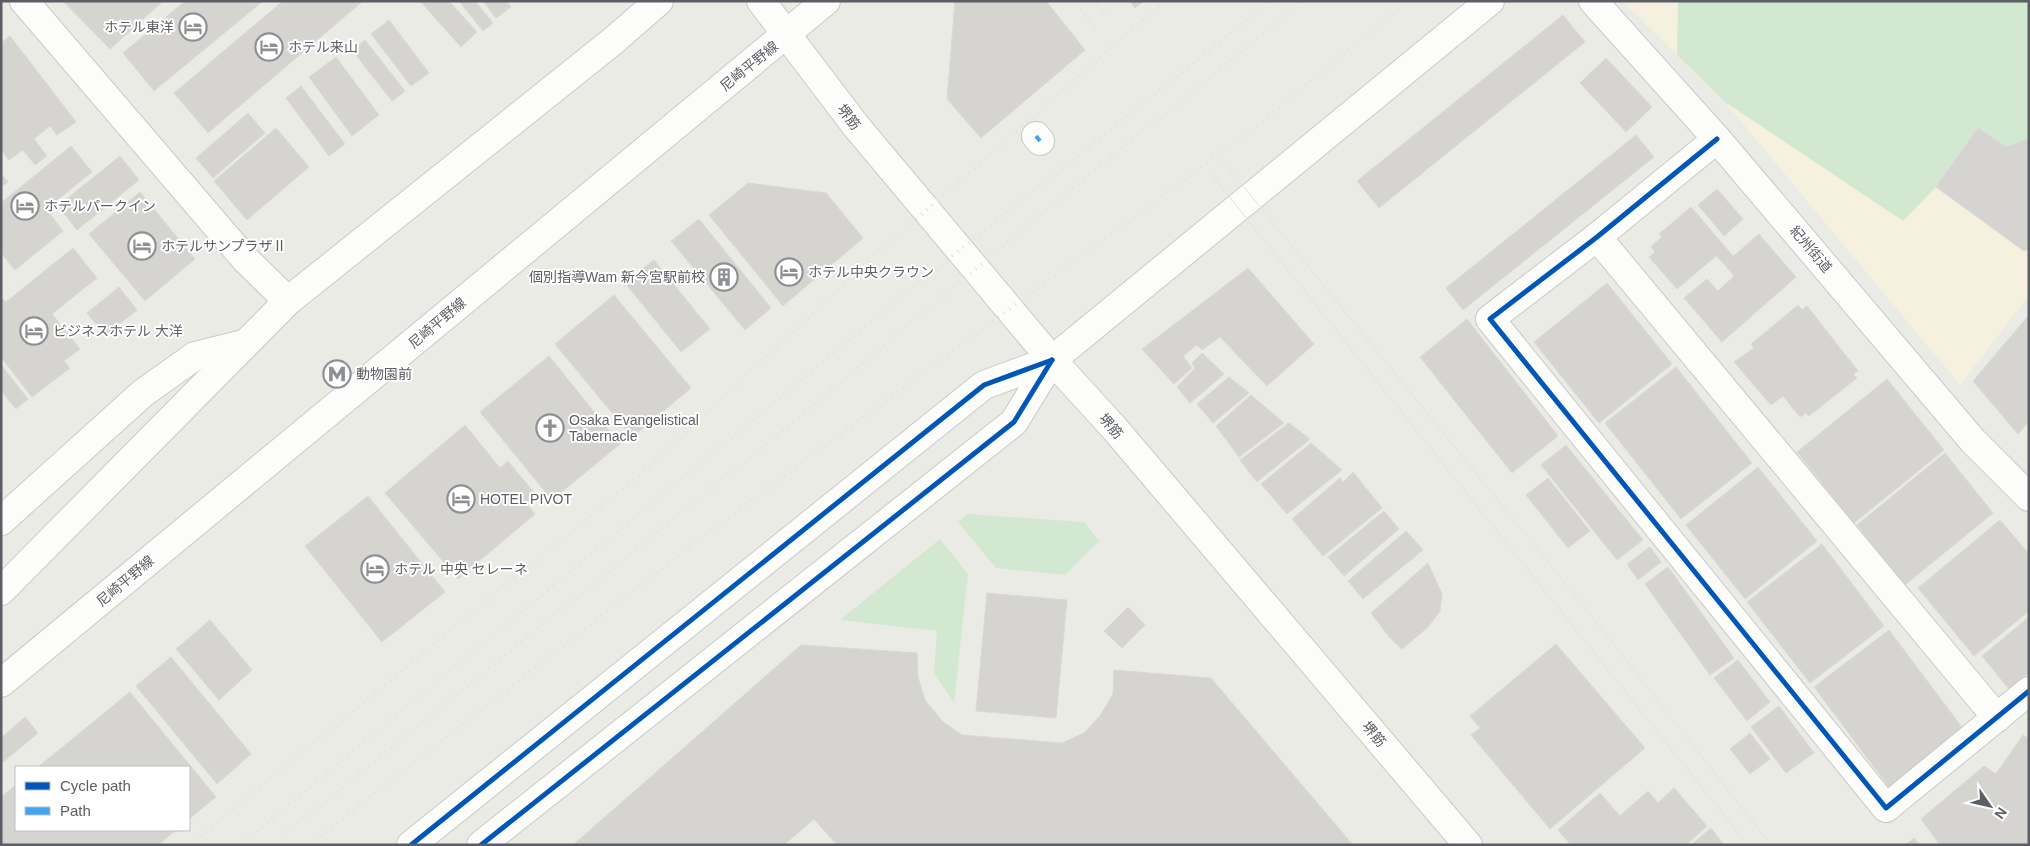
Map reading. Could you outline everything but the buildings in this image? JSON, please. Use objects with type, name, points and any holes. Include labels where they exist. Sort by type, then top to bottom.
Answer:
[{"type":"street","points":[[24,1],[244,259],[288,301]]},
{"type":"street","points":[[1,591],[243,344],[288,301],[605,47],[659,1]]},
{"type":"street","name":"堺筋","points":[[761,1],[788,34],[856,126],[1052,360],[1115,429],[1468,845]]},
{"type":"street","name":"尼崎平野線","points":[[1,683],[826,1]]},
{"type":"street","points":[[411,845],[984,385],[1052,360],[1490,1]]},
{"type":"street","name":"紀州街道","points":[[1593,1],[1717,139],[1973,440],[2029,497]]},
{"type":"street","points":[[1717,139],[1597,237],[1490,319],[1886,808],[2029,691]]},
{"type":"street","points":[[1597,237],[1997,718]]},
{"type":"street","points":[[1,521],[143,393],[195,356],[243,344]]},
{"type":"street","points":[[482,845],[1014,422],[1052,360]]},
{"type":"shaded area","points":[[1623,1],[2029,1],[2029,295],[1960,385],[1725,102]]},
{"type":"green space","points":[[1678,1],[2029,1],[2029,138],[2006,147],[1978,128],[1936,187],[1903,221],[1725,102],[1677,55]]},
{"type":"green space","points":[[968,514],[1084,522],[1099,541],[1065,575],[996,568],[958,522]]},
{"type":"green space","points":[[940,539],[968,574],[954,703],[934,673],[937,631],[840,620]]},
{"type":"tram line","points":[[1074,1],[1096,29]]},
{"type":"tram line","points":[[1095,1],[1105,15]]},
{"type":"tram line","points":[[1222,160],[1586,609],[1771,845]]},
{"type":"tram line","points":[[1212,175],[1748,845]]},
{"type":"railway","points":[[190,845],[641,474],[874,256],[1165,1]]},
{"type":"railway","points":[[240,845],[905,294],[1271,1]]},
{"type":"railway","points":[[271,845],[803,414],[1052,205],[1304,1]]},
{"type":"railway","points":[[309,845],[698,540],[1259,124],[1408,1]]},
{"type":"marked path","points":[[1036,136],[1040,141]]},
{"type":"cycle path","points":[[1717,139],[1597,237],[1490,319],[1886,808],[2029,691]]},
{"type":"cycle path","points":[[411,845],[984,385],[1052,360]]},
{"type":"cycle path","points":[[481,845],[1014,422],[1052,360]]},
{"type":"place","name":"ホテル東洋","points":[[193,27]]},
{"type":"place","name":"ホテル来山","points":[[269,47]]},
{"type":"place","name":"ホテルパークイン","points":[[25,206]]},
{"type":"place","name":"ホテルサンプラザⅡ","points":[[142,246]]},
{"type":"place","name":"ホテル中央クラウン","points":[[789,272]]},
{"type":"place","name":"個別指導Wam 新今宮駅前校","points":[[724,277]]},
{"type":"place","name":"ビジネスホテル 大洋","points":[[34,331]]},
{"type":"place","name":"動物園前","points":[[337,374]]},
{"type":"place","name":"Osaka Evangelistical Tabernacle","points":[[550,428]]},
{"type":"place","name":"HOTEL PIVOT","points":[[461,499]]},
{"type":"place","name":"ホテル 中央 セレーネ","points":[[375,569]]}]
